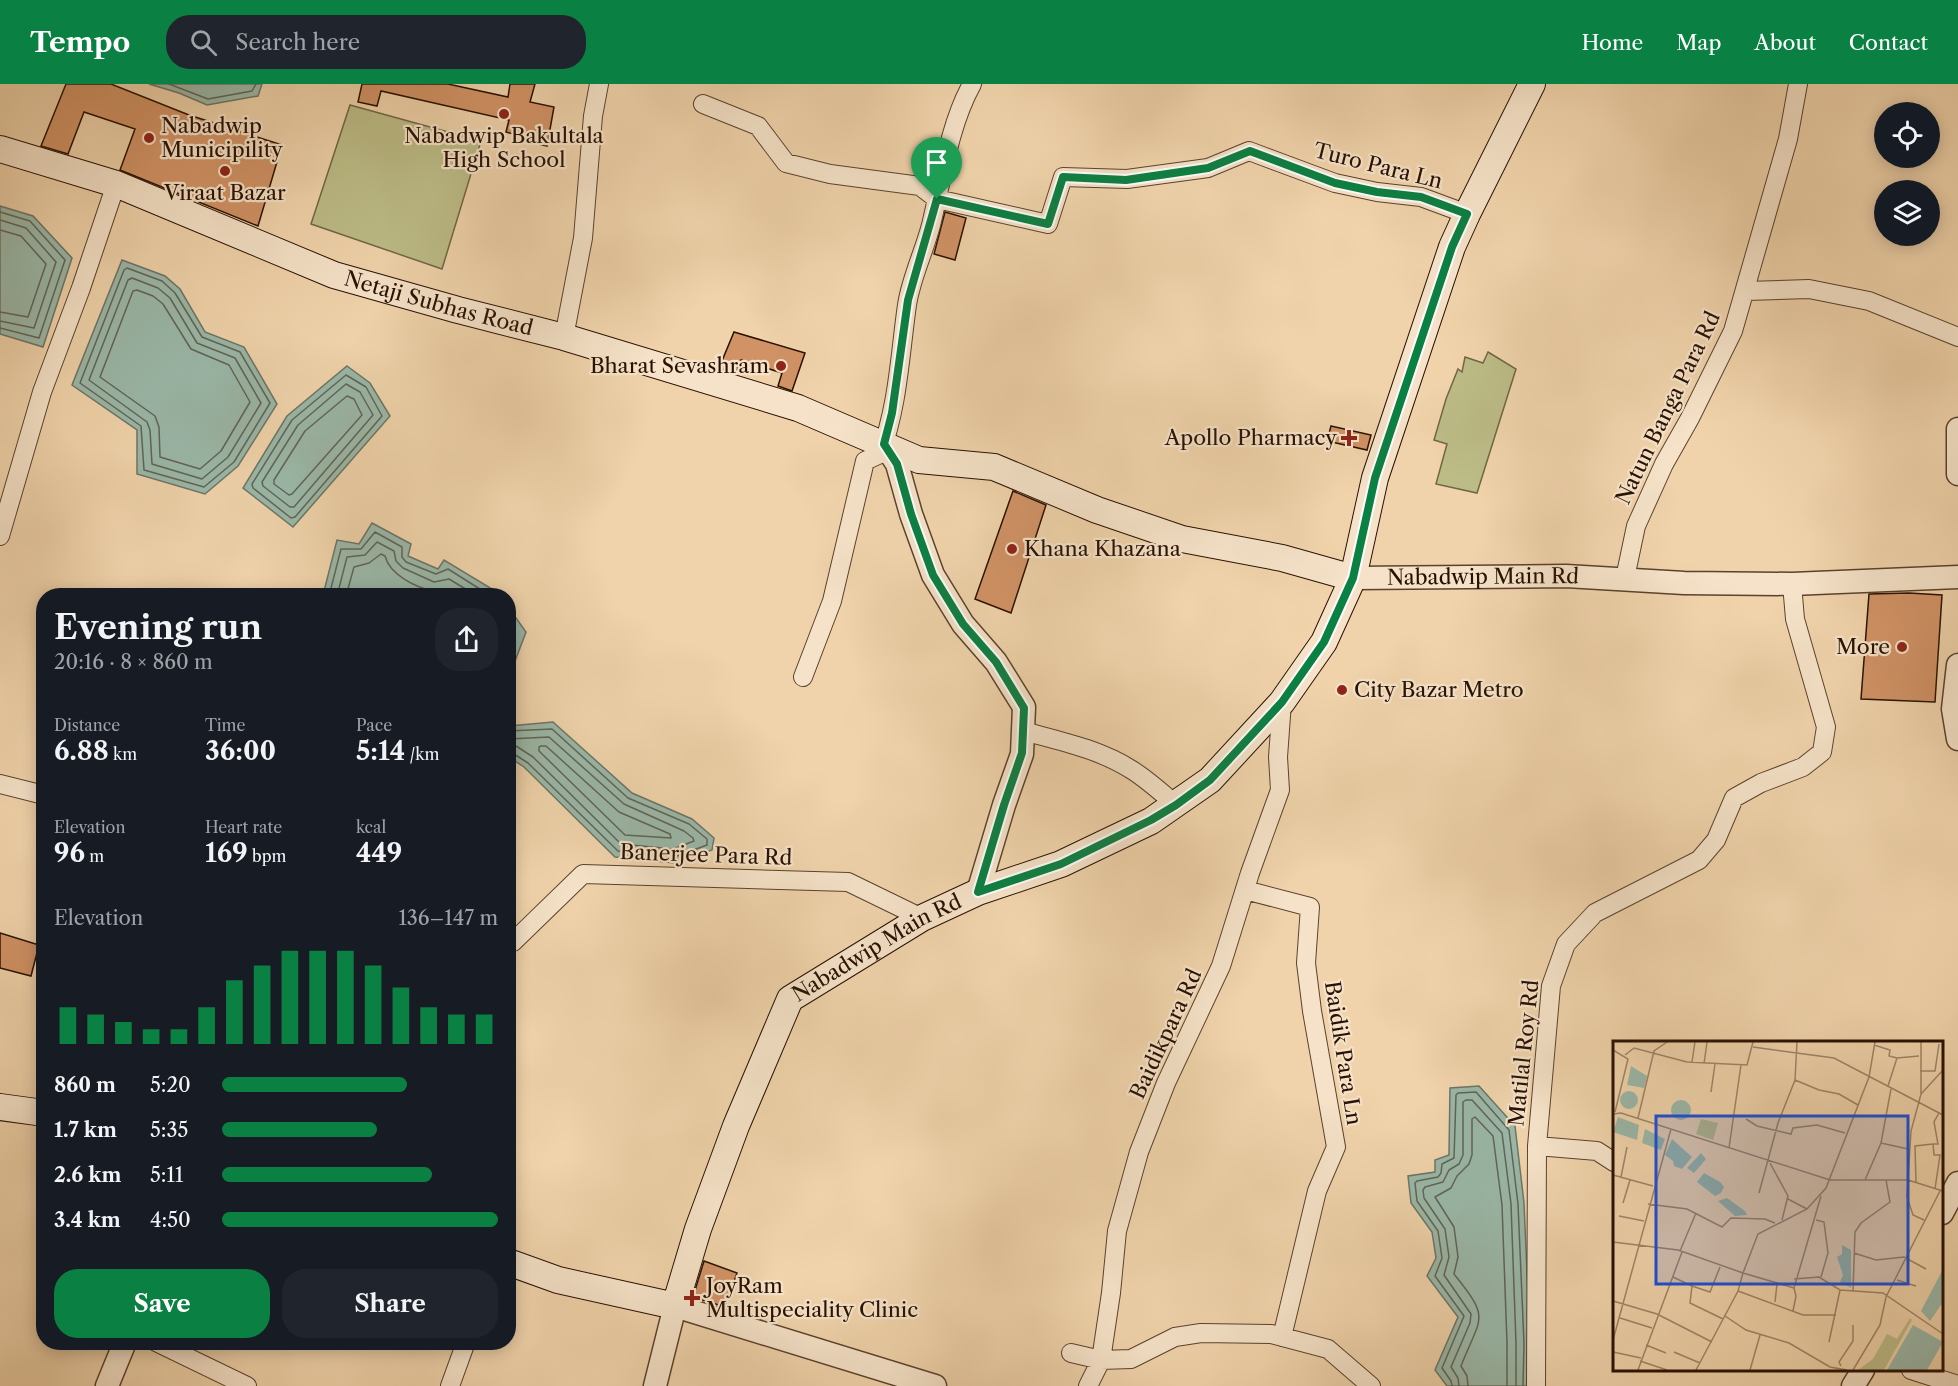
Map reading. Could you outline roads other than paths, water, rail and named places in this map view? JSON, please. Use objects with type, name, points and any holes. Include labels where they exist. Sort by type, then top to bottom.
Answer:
[{"type":"main road","points":[[1353,578],[1375,478],[1452,247],[1532,84]]},
{"type":"main road","name":"Netaji Subhas Road","points":[[0,149],[116,184],[334,275],[564,337],[798,408],[882,449],[920,460],[994,468],[1097,510],[1182,539],[1282,558],[1353,578]]},
{"type":"main road","name":"Nabadwip Main Rd","points":[[675,1306],[698,1229],[733,1136],[790,999],[922,918],[978,892],[1061,864],[1151,820],[1210,780],[1282,702],[1324,642],[1353,578]]},
{"type":"main road","points":[[0,1107],[36,1112]]},
{"type":"main road","points":[[516,1265],[558,1280],[675,1306]]},
{"type":"street","points":[[564,337],[583,238],[593,116],[598,84]]},
{"type":"street","points":[[803,677],[832,601],[866,461],[882,449],[892,413],[908,300],[933,196],[972,84]]},
{"type":"street","name":"Natun Banga Para Rd","points":[[1625,578],[1636,526],[1664,464],[1690,418],[1733,331],[1788,139],[1798,84]]},
{"type":"street","points":[[703,104],[758,126],[786,163],[830,174],[921,186],[933,196]]},
{"type":"street","name":"Turo Para Ln","points":[[933,196],[1048,224],[1063,177],[1126,180],[1208,168],[1250,151],[1335,183],[1377,192],[1421,197],[1467,214]]},
{"type":"street","points":[[0,536],[42,392],[81,288],[116,184]]},
{"type":"street","points":[[1746,291],[1809,289],[1869,301],[1958,337]]},
{"type":"street","points":[[1958,429],[1958,474]]},
{"type":"street","points":[[882,449],[897,464],[911,514],[933,575],[963,624],[996,662],[1024,708],[1022,753],[978,892]]},
{"type":"street","name":"Nabadwip Main Rd","points":[[1353,578],[1552,576],[1625,578],[1684,583],[1792,584],[1958,577]]},
{"type":"street","name":"Matilal Roy Rd","points":[[1536,1386],[1537,1146],[1551,986],[1566,944],[1595,913],[1698,860],[1716,840],[1734,798],[1761,783],[1803,767],[1822,752],[1826,727],[1796,620],[1792,584]]},
{"type":"street","points":[[1958,665],[1953,710],[1958,739]]},
{"type":"street","name":"Baidikpara Rd","points":[[1088,1386],[1101,1360],[1117,1231],[1139,1152],[1166,1083],[1221,966],[1280,790],[1278,758],[1282,702]]},
{"type":"street","points":[[1023,731],[1076,745],[1108,758],[1132,770],[1176,805]]},
{"type":"street","points":[[0,784],[36,793]]},
{"type":"street","name":"Banerjee Para Rd","points":[[516,939],[583,874],[848,882],[922,918]]},
{"type":"street","name":"Baidik Para Ln","points":[[1245,890],[1310,907],[1306,963],[1312,1011],[1336,1147],[1317,1191],[1282,1337]]},
{"type":"street","points":[[1537,1146],[1597,1150],[1613,1161]]},
{"type":"street","points":[[1943,1209],[1953,1190]]},
{"type":"street","points":[[675,1306],[934,1386]]},
{"type":"street","name":"Nabadwip Main Rd","points":[[655,1386],[675,1306]]},
{"type":"street","points":[[1071,1353],[1101,1360],[1131,1359],[1175,1337],[1201,1333],[1271,1334],[1328,1348],[1371,1386]]},
{"type":"street","points":[[107,1386],[122,1350]]},
{"type":"street","points":[[173,1350],[247,1386]]},
{"type":"street","points":[[450,1386],[463,1350]]},
{"type":"street","points":[[1853,1386],[1862,1371]]},
{"type":"street","points":[[1914,1371],[1958,1385]]},
{"type":"water","points":[[149,84],[262,84],[258,96],[207,105]]},
{"type":"water","points":[[0,206],[33,216],[72,258],[43,347],[0,334]]},
{"type":"water","points":[[122,260],[165,276],[180,289],[205,332],[244,347],[277,404],[238,466],[205,494],[137,474],[137,430],[72,385]]},
{"type":"water","points":[[347,366],[370,383],[390,416],[293,527],[243,488],[287,416]]},
{"type":"water","points":[[372,523],[411,544],[408,556],[438,569],[444,560],[490,588],[325,588],[337,540],[359,544]]},
{"type":"water","points":[[516,618],[526,632],[516,658]]},
{"type":"water","points":[[553,722],[632,793],[692,819],[714,838],[712,850],[675,863],[615,857],[516,762],[516,725]]},
{"type":"water","points":[[1479,1086],[1515,1126],[1524,1203],[1530,1343],[1529,1386],[1447,1386],[1435,1370],[1458,1317],[1427,1276],[1436,1258],[1432,1232],[1411,1203],[1408,1176],[1435,1172],[1435,1160],[1449,1155],[1450,1088]]},
{"type":"place","name":"Nabadwip Bakultala High School","points":[[504,114]]},
{"type":"place","name":"Nabadwip Municipility","points":[[149,138]]},
{"type":"place","name":"Viraat Bazar","points":[[225,171]]},
{"type":"place","name":"Bharat Sevashram","points":[[781,366]]},
{"type":"place","name":"Apollo Pharmacy","points":[[1349,438]]},
{"type":"place","name":"Khana Khazana","points":[[1012,549]]},
{"type":"place","name":"More","points":[[1902,647]]},
{"type":"place","name":"City Bazar Metro","points":[[1342,690]]},
{"type":"place","name":"JoyRam Multispeciality Clinic","points":[[692,1298]]}]
